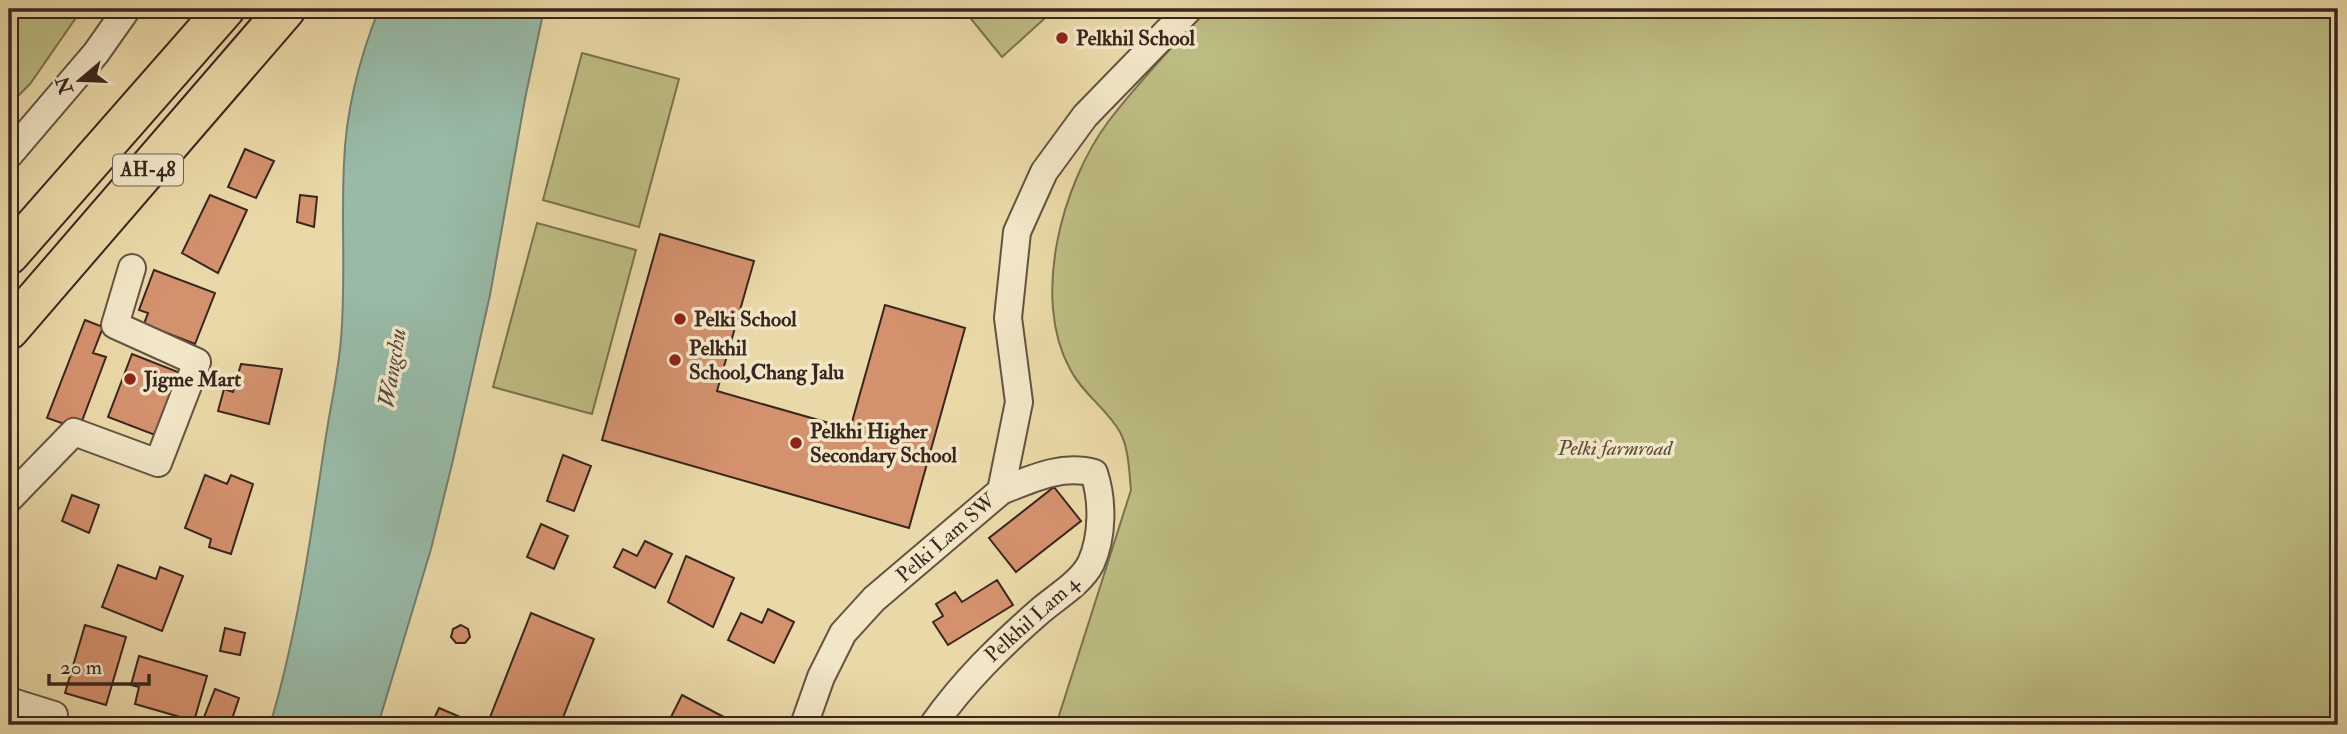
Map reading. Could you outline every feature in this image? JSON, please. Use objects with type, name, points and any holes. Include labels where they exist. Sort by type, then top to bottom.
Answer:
[{"type":"highway","name":"AH-48","points":[[9,255],[225,9]]},
{"type":"highway","name":"AH-48","points":[[9,330],[286,9]]},
{"type":"street","points":[[9,155],[96,53],[127,9]]},
{"type":"street","name":"Pelki Lam SW","points":[[804,725],[821,677],[843,633],[874,599],[1001,491],[1019,402],[1008,318],[1017,232],[1044,172],[1085,116],[1189,9]]},
{"type":"street","points":[[9,499],[74,432],[158,463],[197,362],[115,325],[132,268]]},
{"type":"street","name":"Pelkhil Lam 4","points":[[933,725],[976,669],[1073,584],[1090,563],[1093,554],[1100,504],[1094,473],[1076,468],[1050,473],[1001,491]]},
{"type":"street","points":[[9,701],[54,715]]},
{"type":"green space","points":[[9,9],[82,9],[30,84],[9,105]]},
{"type":"green space","points":[[963,9],[1055,9],[1002,57]]},
{"type":"green space","name":"Pelki farmroad","points":[[1206,9],[2338,9],[2338,725],[1056,725],[1131,490],[1127,453],[1120,432],[1075,378],[1059,341],[1053,309],[1057,242],[1077,177],[1108,122]]},
{"type":"green space","points":[[582,53],[679,79],[639,227],[543,200]]},
{"type":"green space","points":[[537,223],[636,250],[592,414],[493,387]]},
{"type":"water","name":"Wangchu","points":[[379,9],[544,9],[490,295],[453,460],[431,549],[378,725],[270,725],[302,588],[340,353],[343,185],[348,123],[360,65]]},
{"type":"building","points":[[245,149],[274,161],[256,198],[228,187]]},
{"type":"building","points":[[210,195],[247,210],[218,273],[182,253]]},
{"type":"building","points":[[300,195],[317,197],[314,227],[297,222]]},
{"type":"building","name":"Pelkhil School,Chang Jalu","points":[[660,234],[754,261],[717,391],[850,429],[885,305],[965,328],[909,528],[602,440]]},
{"type":"building","points":[[154,270],[215,293],[195,344],[144,324],[148,313],[139,310]]},
{"type":"building","points":[[85,320],[103,327],[93,353],[106,357],[79,429],[47,418]]},
{"type":"building","points":[[132,354],[178,372],[155,435],[108,417]]},
{"type":"building","points":[[241,364],[282,369],[269,424],[218,411],[224,389],[233,392]]},
{"type":"building","points":[[563,455],[591,466],[574,511],[547,501]]},
{"type":"building","points":[[205,475],[227,484],[231,475],[253,484],[231,554],[209,547],[211,539],[185,528]]},
{"type":"building","points":[[1054,487],[1081,521],[1016,572],[989,538]]},
{"type":"building","points":[[72,495],[99,505],[89,533],[62,521]]},
{"type":"building","points":[[541,524],[568,536],[554,569],[527,557]]},
{"type":"building","points":[[645,541],[672,554],[655,588],[614,567],[623,549],[637,556]]},
{"type":"building","points":[[686,556],[734,578],[713,627],[668,602]]},
{"type":"building","points":[[118,565],[156,579],[160,567],[183,576],[162,631],[102,607]]},
{"type":"building","points":[[997,580],[1013,605],[948,645],[933,622],[943,616],[936,604],[955,592],[962,602]]},
{"type":"building","points":[[768,609],[794,622],[774,663],[728,640],[741,613],[762,623]]},
{"type":"building","points":[[531,613],[594,639],[560,725],[487,725]]},
{"type":"building","points":[[85,625],[126,637],[106,705],[65,693]]},
{"type":"building","points":[[461,625],[468,629],[470,637],[465,643],[456,643],[451,637],[453,629]]},
{"type":"building","points":[[225,628],[245,633],[240,655],[220,651]]},
{"type":"building","points":[[139,656],[207,676],[194,721],[135,704],[139,687],[131,685]]},
{"type":"building","points":[[215,689],[239,698],[230,725],[201,725]]},
{"type":"building","points":[[682,695],[739,725],[667,725]]},
{"type":"building","points":[[439,708],[477,724],[431,725]]},
{"type":"place","name":"Pelkhil School","points":[[1062,38]]},
{"type":"place","name":"Pelki School","points":[[680,319]]},
{"type":"place","name":"Pelkhil School,Chang Jalu","points":[[675,360]]},
{"type":"place","name":"Jigme Mart","points":[[130,379]]},
{"type":"place","name":"Pelkhi Higher Secondary School","points":[[796,443]]}]
